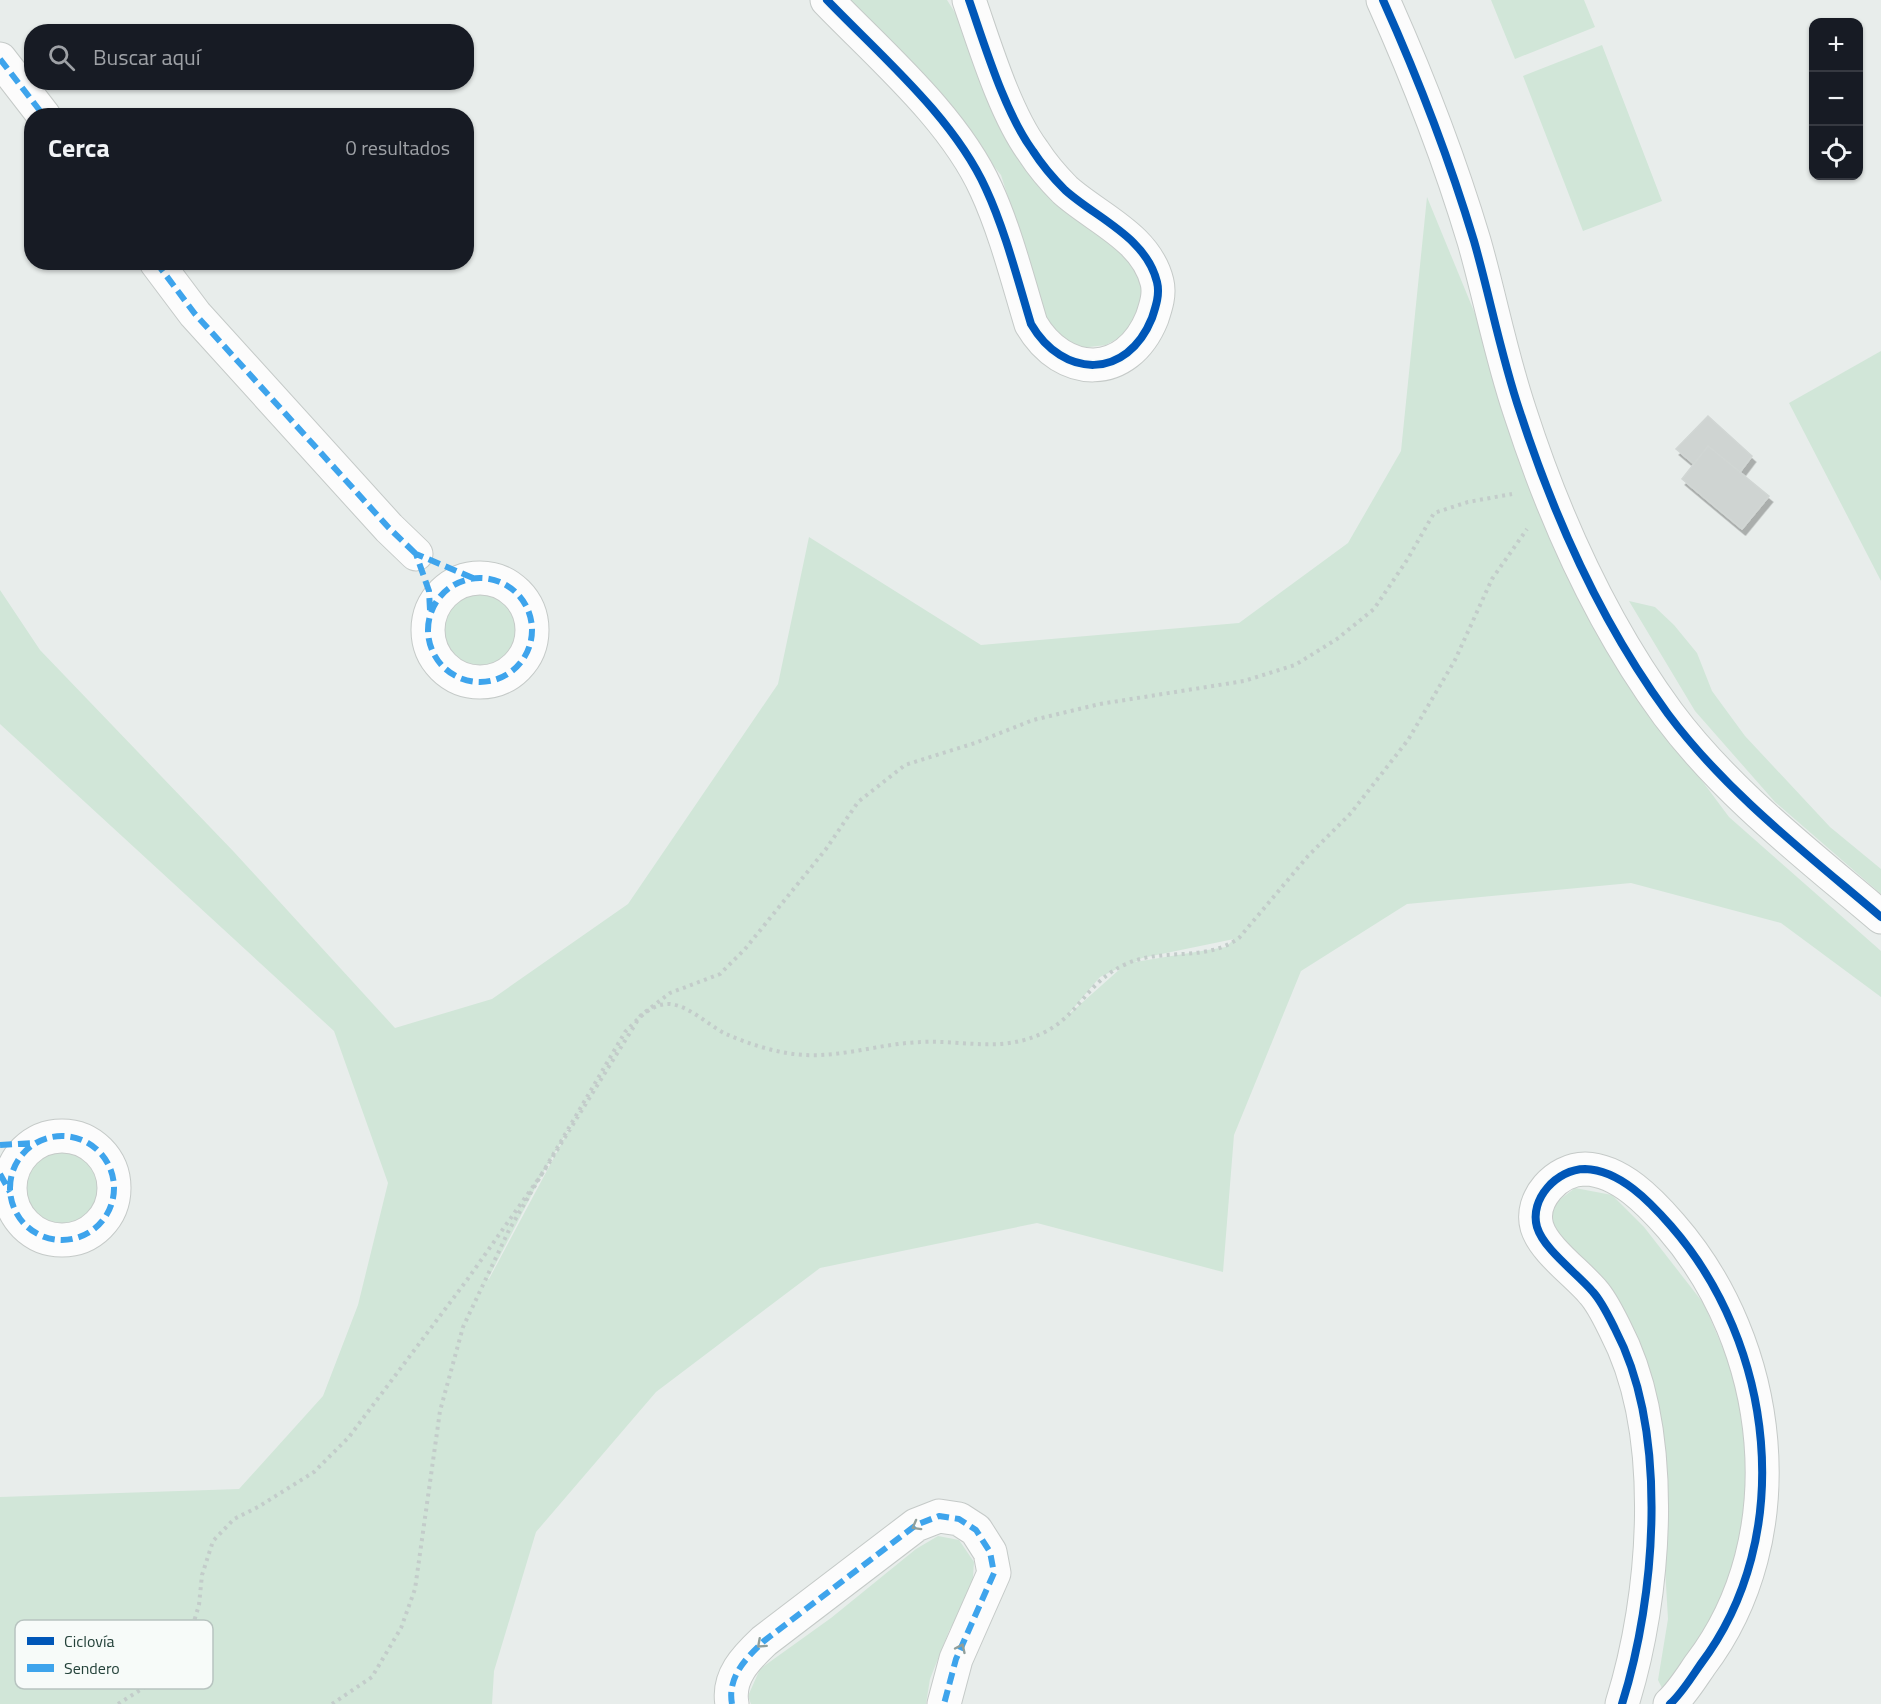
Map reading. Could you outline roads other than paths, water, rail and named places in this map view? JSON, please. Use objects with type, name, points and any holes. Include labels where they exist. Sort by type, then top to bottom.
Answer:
[{"type":"street","points":[[827,0],[923,99],[965,152],[986,189],[1031,324],[1041,342],[1061,357],[1078,364],[1099,366],[1114,361],[1133,349],[1149,326],[1157,304],[1157,283],[1146,258],[1125,235],[1066,190],[1032,150],[1006,97],[969,0]]},
{"type":"street","points":[[1383,0],[1425,99],[1470,229],[1519,411],[1551,497],[1603,608],[1634,663],[1669,714],[1706,760],[1767,820],[1881,917]]},
{"type":"street","points":[[0,59],[38,108]]},
{"type":"street","points":[[162,270],[195,314],[388,528],[416,554],[473,578]]},
{"type":"street","points":[[416,554],[429,591],[428,632],[431,649],[441,665],[455,676],[472,682],[490,682],[507,675],[521,664],[530,648],[533,630],[526,605],[508,585],[490,578],[473,578],[458,582],[446,590],[430,613]]},
{"type":"street","points":[[51,1136],[69,1136],[86,1141],[100,1151],[110,1167],[114,1184],[109,1210],[92,1231],[75,1239],[57,1240],[40,1235],[25,1225],[15,1210],[5,1183],[10,1178],[23,1152],[34,1143],[51,1136]]},
{"type":"street","points":[[0,1146],[34,1143]]},
{"type":"street","points":[[1622,1704],[1650,1560],[1652,1474],[1643,1412],[1617,1332],[1596,1295],[1544,1242],[1536,1225],[1537,1202],[1548,1186],[1563,1176],[1584,1169],[1621,1180],[1656,1209],[1684,1241],[1714,1283],[1736,1330],[1754,1387],[1761,1442],[1763,1497],[1753,1550],[1738,1601],[1714,1648],[1670,1704]]},
{"type":"street","points":[[732,1704],[730,1692],[735,1676],[747,1657],[764,1641],[916,1524],[939,1516],[959,1519],[976,1530],[990,1552],[994,1573],[956,1659],[944,1704]]}]
